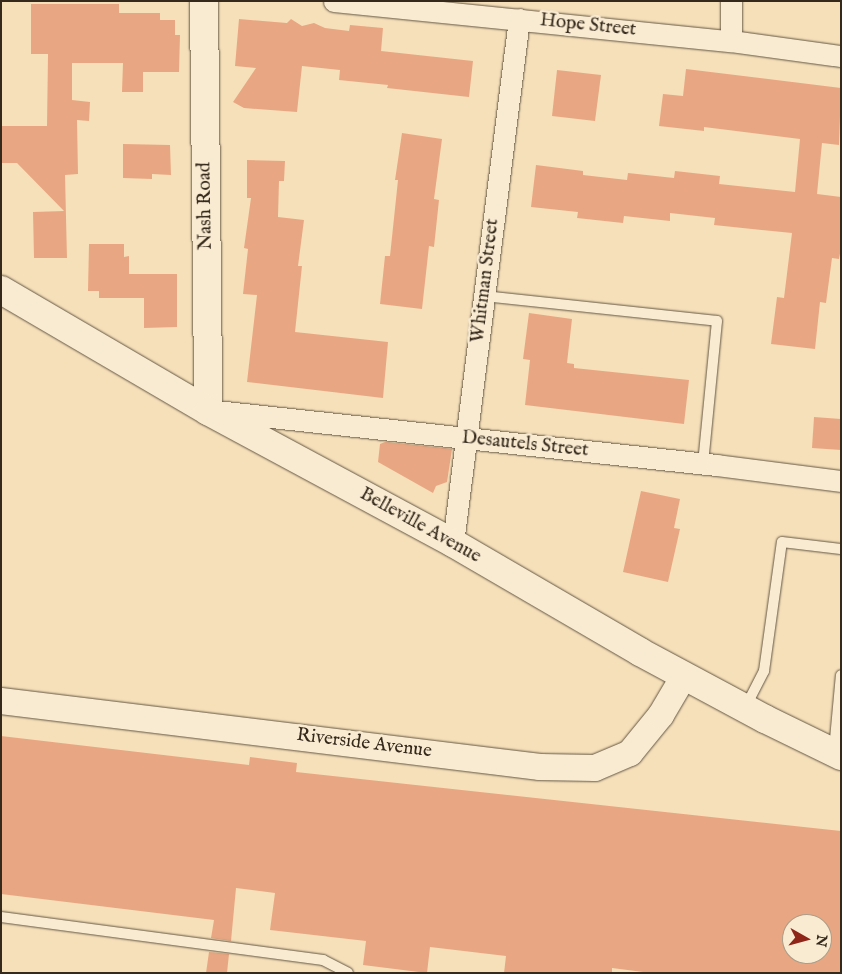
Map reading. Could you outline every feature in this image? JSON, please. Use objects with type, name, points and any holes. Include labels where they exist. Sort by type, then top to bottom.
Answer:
[{"type":"main road","name":"Nash Road","points":[[204,1],[208,411]]},
{"type":"main road","name":"Belleville Avenue","points":[[1,290],[208,411],[453,543],[684,676],[837,755]]},
{"type":"street","name":"Hope Street","points":[[334,1],[473,8],[519,20],[731,41],[841,56]]},
{"type":"street","points":[[731,1],[731,41]]},
{"type":"street","name":"Whitman Street","points":[[453,543],[519,20]]},
{"type":"street","name":"Desautels Street","points":[[208,411],[702,463],[841,481]]},
{"type":"street","name":"Riverside Avenue","points":[[1,701],[540,767],[595,768],[630,753],[662,714],[684,676]]},
{"type":"lane","points":[[484,296],[718,320],[702,463]]},
{"type":"lane","points":[[745,708],[764,671],[782,542],[841,549]]},
{"type":"lane","points":[[837,755],[841,675]]},
{"type":"lane","points":[[1,917],[323,960],[348,973]]},
{"type":"building","points":[[31,4],[119,4],[119,13],[160,13],[160,20],[175,20],[175,35],[180,35],[179,72],[143,72],[143,92],[122,92],[123,63],[72,63],[72,100],[90,102],[89,121],[77,120],[78,174],[65,175],[67,258],[34,258],[33,212],[64,211],[17,163],[1,163],[1,126],[47,126],[48,54],[31,54]]},
{"type":"building","points":[[239,19],[287,23],[291,19],[302,26],[314,23],[325,28],[349,31],[350,25],[383,28],[381,51],[473,61],[469,97],[387,88],[388,85],[339,80],[340,70],[302,66],[297,112],[244,108],[233,102],[256,68],[235,66]]},
{"type":"building","points":[[686,69],[841,88],[839,145],[822,143],[817,194],[841,197],[841,248],[839,259],[832,258],[826,303],[820,302],[815,349],[771,344],[777,297],[784,298],[792,233],[714,225],[715,218],[670,213],[670,221],[624,216],[623,223],[577,218],[578,212],[531,207],[536,165],[583,171],[583,175],[627,180],[628,173],[674,178],[675,171],[720,176],[719,184],[795,192],[800,139],[704,127],[704,131],[659,126],[663,94],[683,96]]},
{"type":"building","points":[[557,70],[601,75],[595,121],[552,116]]},
{"type":"building","points":[[402,133],[442,139],[434,199],[439,200],[434,247],[429,246],[422,309],[380,304],[385,256],[390,256],[398,180],[395,180]]},
{"type":"building","points":[[123,144],[170,145],[171,175],[152,174],[152,179],[123,178]]},
{"type":"building","points":[[247,160],[285,161],[284,181],[279,181],[278,217],[304,220],[298,266],[302,266],[295,332],[388,342],[383,398],[247,382],[257,295],[243,294],[248,249],[244,248],[251,198],[247,198]]},
{"type":"building","points":[[89,244],[124,244],[124,257],[129,256],[129,274],[177,274],[177,327],[144,328],[144,298],[99,298],[99,291],[88,291]]},
{"type":"building","points":[[529,313],[572,319],[567,363],[574,364],[574,368],[689,380],[684,424],[525,405],[530,360],[523,359]]},
{"type":"building","points":[[814,417],[841,419],[841,450],[812,448]]},
{"type":"building","points":[[385,442],[452,449],[447,482],[436,486],[433,493],[378,462],[380,444]]},
{"type":"building","points":[[641,491],[680,499],[674,528],[680,529],[668,582],[623,572]]},
{"type":"building","points":[[1,736],[249,765],[250,757],[297,763],[296,772],[841,831],[841,973],[651,973],[612,968],[612,973],[504,973],[506,956],[430,947],[427,973],[363,965],[366,941],[270,930],[275,893],[236,888],[231,941],[211,938],[214,920],[1,894]]},
{"type":"building","points":[[209,952],[229,954],[227,973],[206,973]]}]
